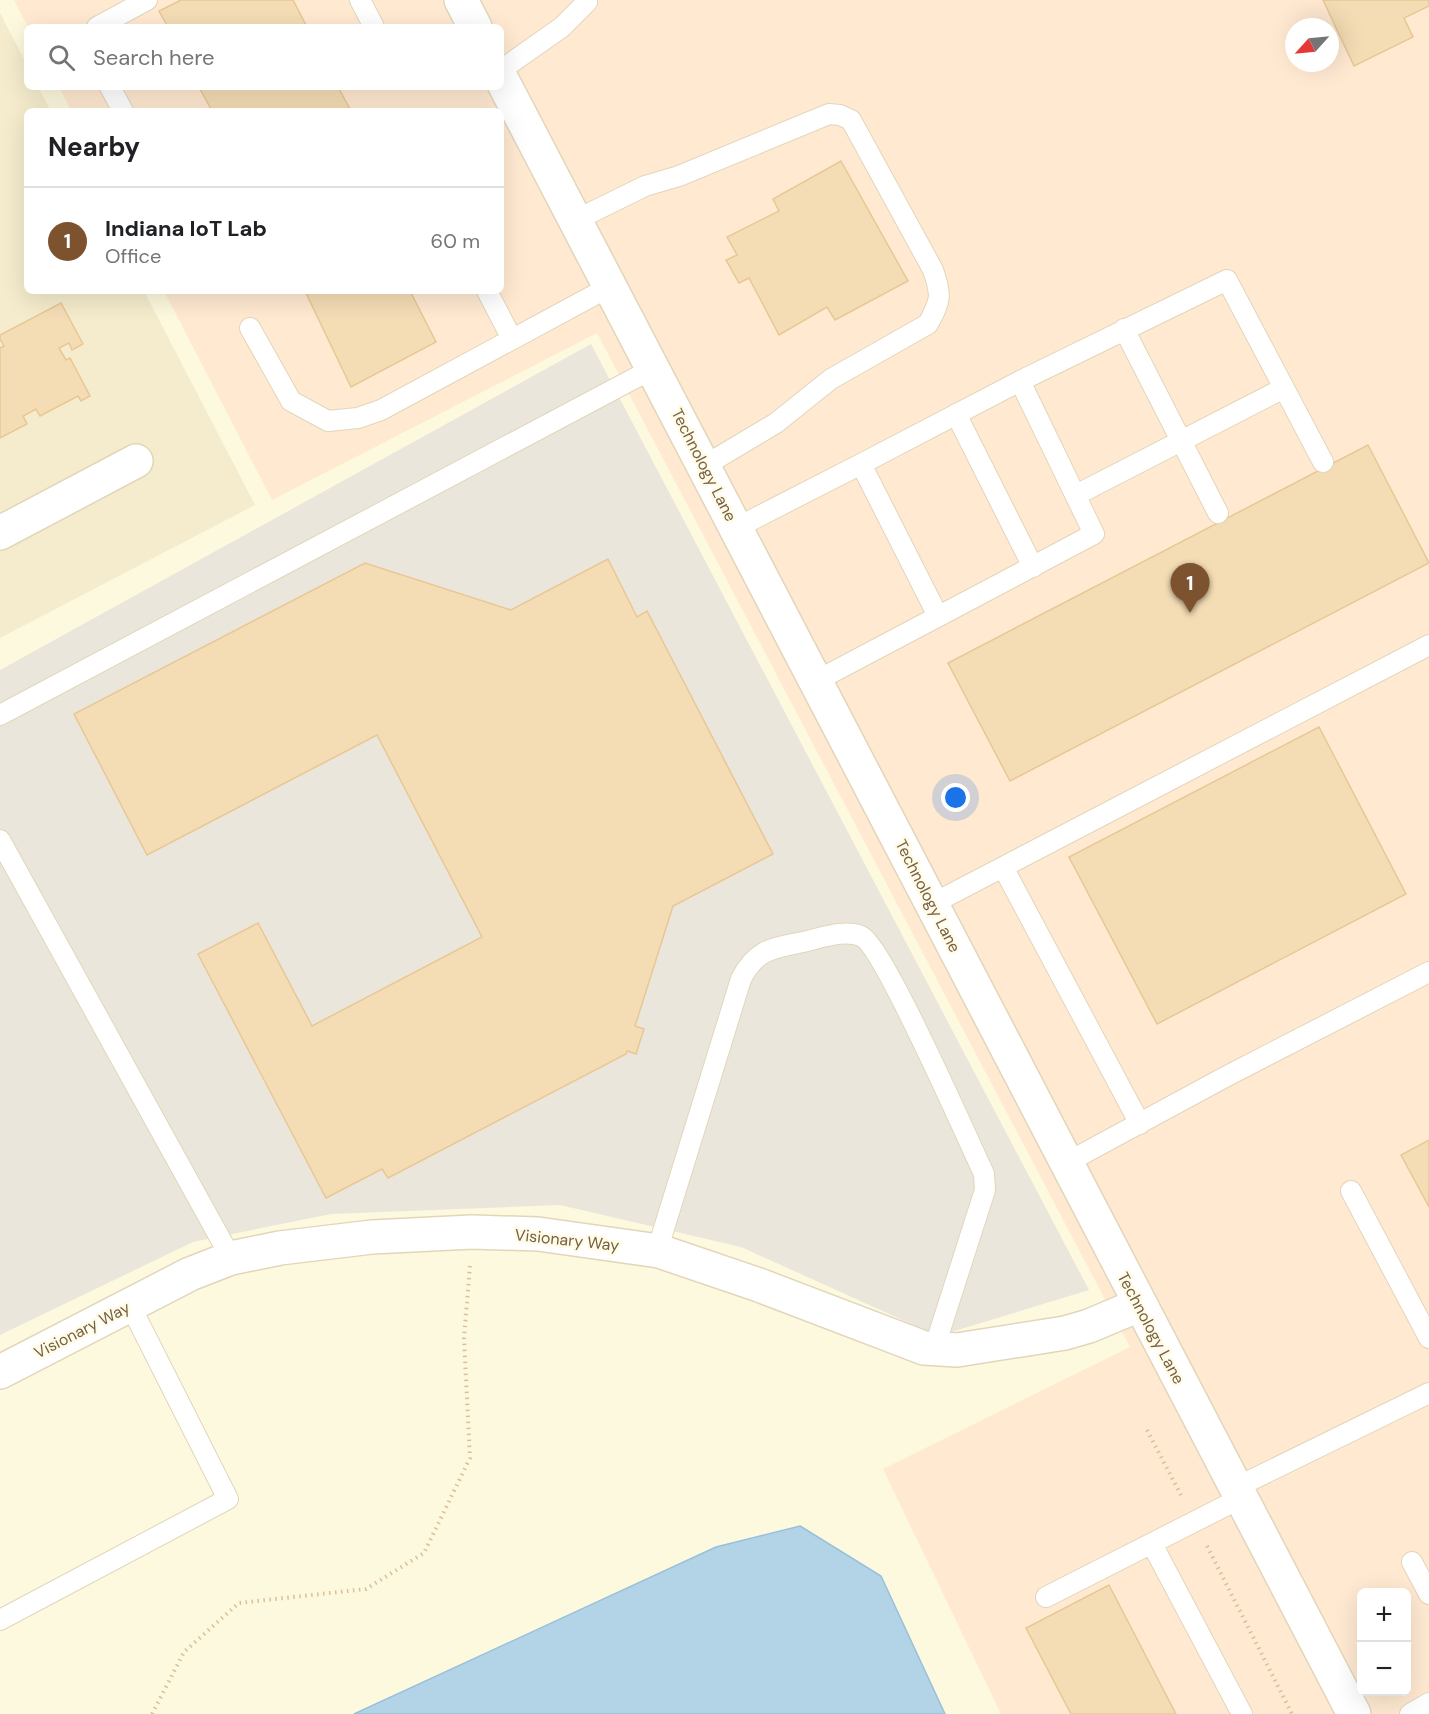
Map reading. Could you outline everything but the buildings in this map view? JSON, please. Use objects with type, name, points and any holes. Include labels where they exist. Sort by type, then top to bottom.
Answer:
[{"type":"street","points":[[461,0],[473,24]]},
{"type":"street","name":"Technology Lane","points":[[504,84],[1354,1714]]},
{"type":"street","points":[[0,533],[136,462]]},
{"type":"street","name":"Visionary Way","points":[[0,1372],[190,1274],[231,1258],[280,1248],[372,1237],[472,1232],[538,1233],[657,1251],[759,1285],[924,1348],[934,1349],[957,1350],[1065,1333],[1089,1326],[1139,1305]]},
{"type":"lane","points":[[103,24],[147,0]]},
{"type":"lane","points":[[360,0],[372,24]]},
{"type":"lane","points":[[504,68],[562,27],[587,2],[586,0]]},
{"type":"lane","points":[[112,90],[121,108]]},
{"type":"lane","points":[[576,220],[645,186],[679,176],[829,114],[840,115],[851,120],[933,270],[940,291],[936,309],[928,324],[831,379],[776,423],[704,466]]},
{"type":"lane","points":[[736,528],[1020,381],[1227,280],[1323,462]]},
{"type":"lane","points":[[250,328],[291,400],[328,421],[358,418],[381,410],[610,286]]},
{"type":"lane","points":[[489,294],[512,339]]},
{"type":"lane","points":[[1124,329],[1218,513]]},
{"type":"lane","points":[[0,715],[654,368]]},
{"type":"lane","points":[[816,681],[1094,534],[1020,381]]},
{"type":"lane","points":[[1076,495],[1284,388]]},
{"type":"lane","points":[[956,414],[1033,567]]},
{"type":"lane","points":[[861,464],[938,616]]},
{"type":"lane","points":[[932,904],[1429,645]]},
{"type":"lane","points":[[0,840],[231,1258]]},
{"type":"lane","points":[[1003,867],[1140,1124]]},
{"type":"lane","points":[[657,1251],[741,979],[747,967],[757,956],[772,948],[850,932],[864,937],[876,951],[896,987],[984,1174],[985,1190],[934,1349]]},
{"type":"lane","points":[[1066,1163],[1227,1076],[1429,972]]},
{"type":"lane","points":[[1351,1191],[1429,1338]]},
{"type":"lane","points":[[0,1620],[228,1499],[130,1305]]},
{"type":"lane","points":[[1046,1597],[1195,1522],[1238,1493],[1429,1393]]},
{"type":"lane","points":[[1152,1544],[1242,1714]]},
{"type":"lane","points":[[1412,1562],[1429,1594]]},
{"type":"lane","points":[[1410,1714],[1429,1703]]},
{"type":"path","points":[[152,1714],[184,1652],[239,1603],[366,1589],[424,1553],[470,1458],[464,1338],[472,1232]]},
{"type":"path","points":[[1147,1430],[1292,1714]]},
{"type":"shaded area","points":[[14,0],[1429,0],[1429,1714],[1001,1714],[883,1469],[1130,1347],[597,333],[272,500],[166,294],[504,294],[504,108],[70,108],[60,90],[504,90],[504,24],[26,24]]},
{"type":"shaded area","points":[[0,13],[24,59],[24,90],[40,90],[49,108],[24,108],[24,294],[146,294],[255,505],[0,638]]},
{"type":"shaded area","points":[[591,344],[1089,1290],[938,1336],[741,1247],[560,1205],[331,1214],[193,1242],[0,1335],[0,670]]},
{"type":"water","points":[[800,1526],[881,1576],[945,1714],[354,1714],[716,1547]]},
{"type":"place","name":"Indiana IoT Lab","points":[[1190,613]]}]
